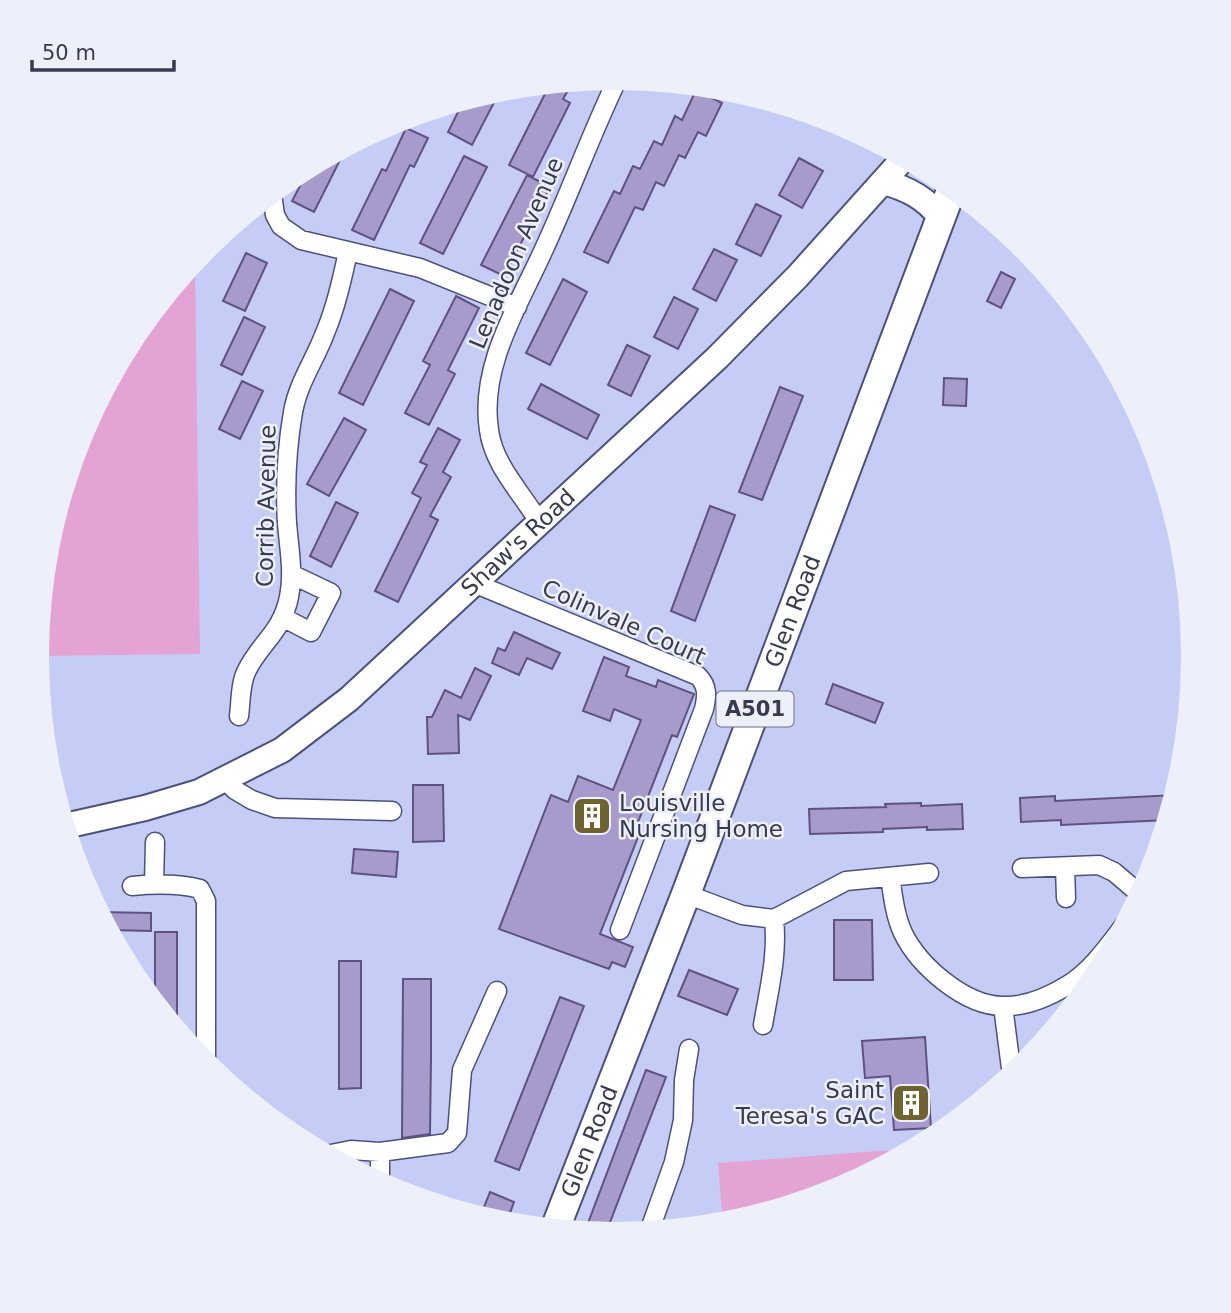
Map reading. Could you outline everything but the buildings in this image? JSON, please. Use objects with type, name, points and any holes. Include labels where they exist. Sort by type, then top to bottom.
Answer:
[{"type":"main road","name":"Glen Road","points":[[559,1220],[686,894],[948,198]]},
{"type":"street","name":"Lenadoon Avenue","points":[[542,522],[496,455],[489,432],[487,408],[491,381],[502,340],[613,90]]},
{"type":"street","name":"Shaw's Road","points":[[74,824],[199,792],[282,750],[312,729],[476,584],[718,358],[798,276],[898,165]]},
{"type":"street","points":[[883,182],[914,193],[941,218]]},
{"type":"street","points":[[274,205],[281,226],[290,234],[312,244],[420,268],[517,307]]},
{"type":"street","name":"Corrib Avenue","points":[[239,716],[244,677],[249,666],[284,618],[292,575],[287,519],[289,438],[293,412],[297,395],[325,334],[336,302],[348,252]]},
{"type":"street","points":[[284,618],[311,632],[331,593],[292,575]]},
{"type":"street","name":"Colinvale Court","points":[[476,584],[698,676],[704,682],[707,690],[704,709],[620,930]]},
{"type":"street","points":[[225,780],[252,800],[275,808],[392,811]]},
{"type":"street","points":[[154,884],[155,842]]},
{"type":"street","points":[[1022,868],[1099,865],[1114,872],[1132,888]]},
{"type":"street","points":[[1065,867],[1066,898]]},
{"type":"street","points":[[686,894],[742,915],[774,919],[846,881],[929,873]]},
{"type":"street","points":[[890,877],[895,910],[904,935],[935,976],[974,999],[1003,1006],[1040,999],[1069,984],[1087,971]]},
{"type":"street","points":[[132,886],[190,886],[200,889],[206,901],[206,1047]]},
{"type":"street","points":[[763,1025],[775,966],[774,919]]},
{"type":"street","points":[[341,1152],[380,1152],[448,1143],[457,1133],[462,1070],[497,991]]},
{"type":"street","points":[[1003,1006],[1010,1062]]},
{"type":"street","points":[[653,1222],[674,1162],[683,1120],[684,1080],[689,1049]]},
{"type":"street","points":[[380,1152],[380,1172]]},
{"type":"shaded area","points":[[195,277],[200,654],[49,656],[50,619],[60,546],[68,510],[92,440],[107,406],[144,342]]},
{"type":"shaded area","points":[[894,1150],[866,1165],[798,1193],[722,1213],[718,1163]]},
{"type":"place","name":"Louisville Nursing Home","points":[[592,816]]},
{"type":"place","name":"Saint Teresa's GAC","points":[[911,1103]]}]
